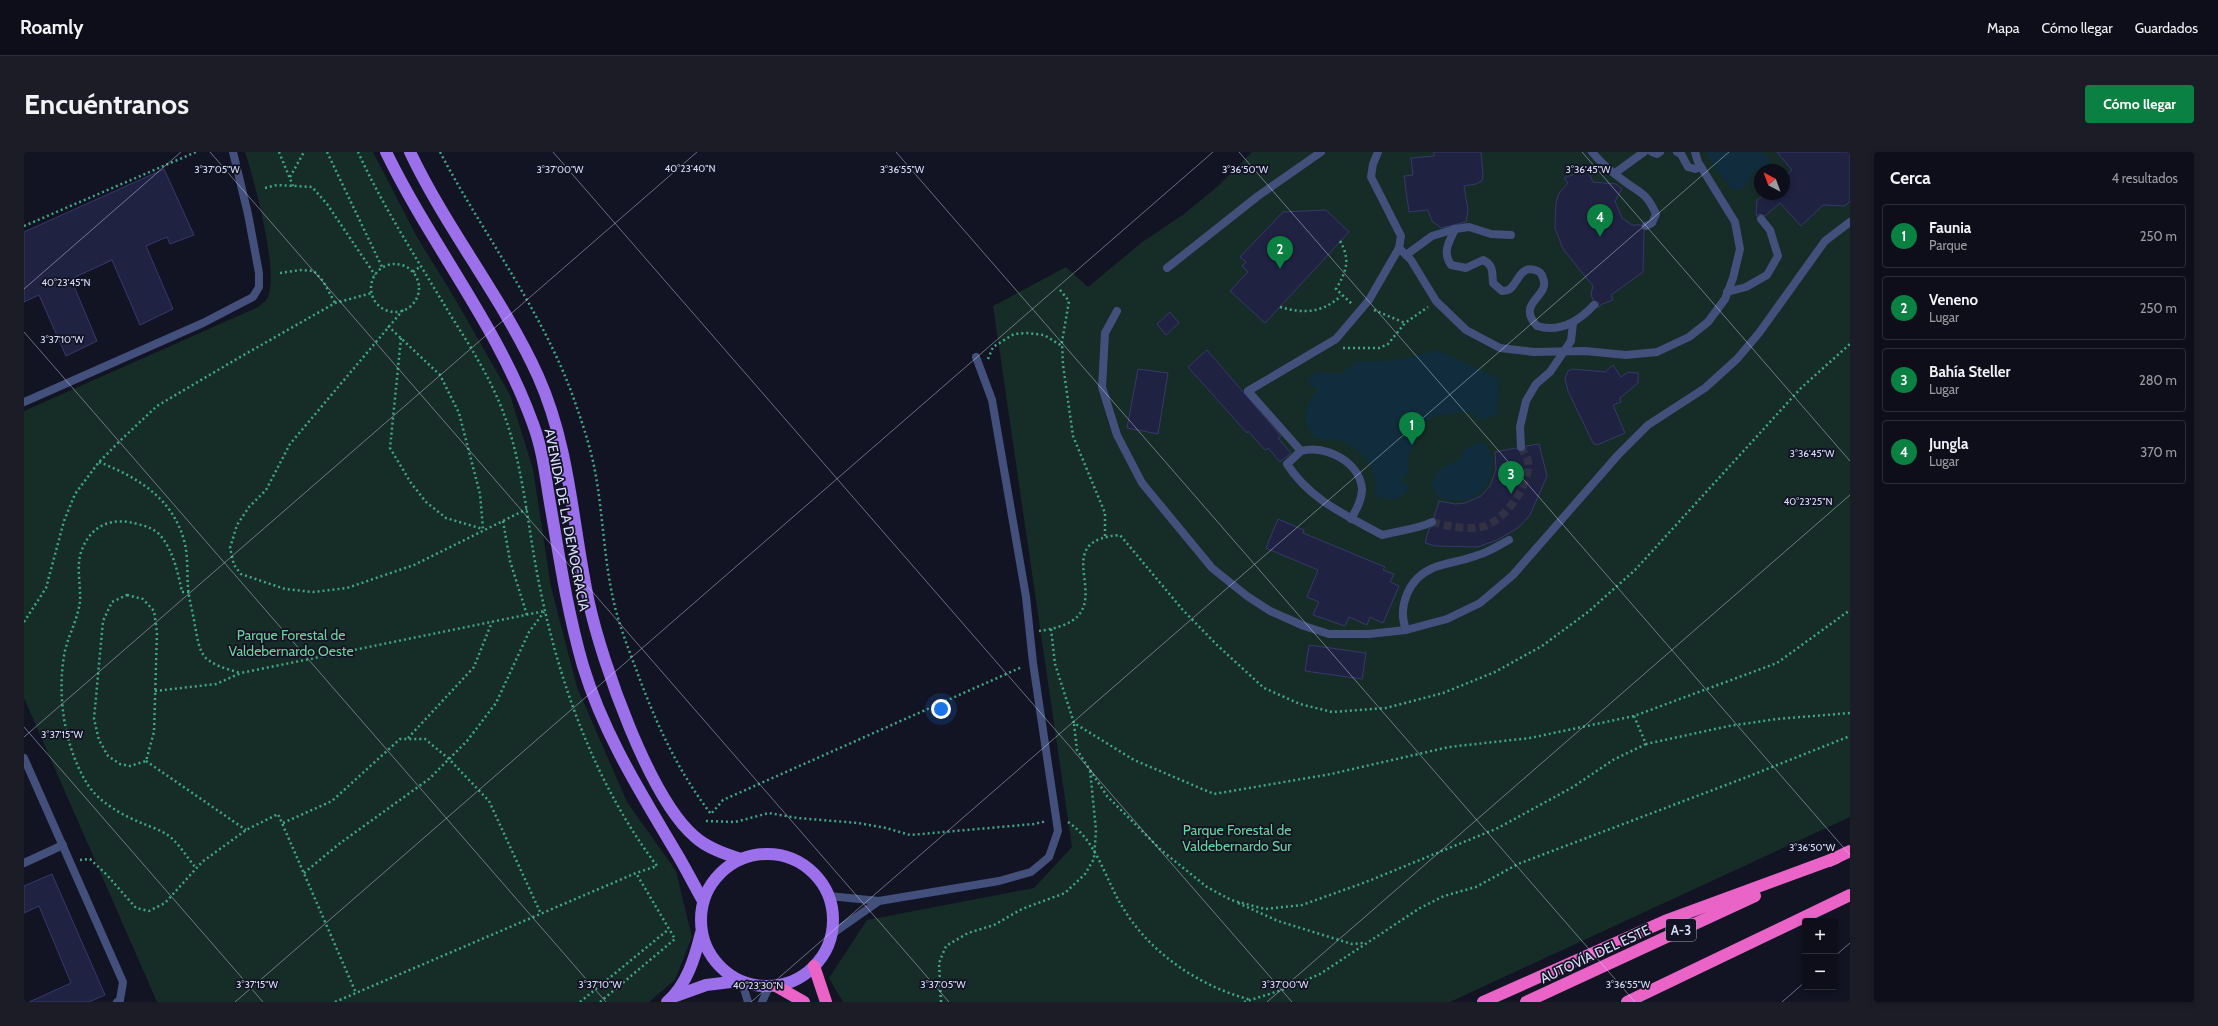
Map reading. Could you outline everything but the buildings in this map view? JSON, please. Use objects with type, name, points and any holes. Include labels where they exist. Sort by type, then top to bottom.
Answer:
[{"type":"highway","name":"AUTOVÍA DEL ESTE","points":[[1526,1002],[1850,851]]},
{"type":"highway","points":[[1483,1002],[1665,921],[1836,858]]},
{"type":"highway","points":[[1627,1002],[1850,895]]},
{"type":"highway","points":[[814,966],[826,1002]]},
{"type":"highway","points":[[773,986],[804,1002]]},
{"type":"main road","name":"AVENIDA DE LA DEMOCRACIA","points":[[386,152],[403,188],[488,329],[518,385],[534,426],[546,477],[567,604],[583,668],[614,745],[641,796],[703,901]]},
{"type":"main road","name":"AVENIDA DE LA DEMOCRACIA","points":[[410,152],[425,183],[508,318],[538,376],[557,423],[569,474],[589,603],[606,664],[631,729],[656,783],[682,824],[694,837],[707,846],[741,859]]},
{"type":"main road","points":[[669,1000],[688,973],[696,954],[701,932],[703,901],[708,887],[728,866],[741,859],[767,853],[793,858],[815,873],[829,896],[833,914],[832,934],[825,951],[814,966],[802,976],[773,986],[755,986],[740,981],[726,972],[714,961],[707,950],[701,932]]},
{"type":"main road","points":[[669,1000],[706,985],[740,981]]},
{"type":"street","points":[[24,402],[204,323],[253,297],[259,287],[259,273],[248,214],[233,152]]},
{"type":"street","points":[[1167,268],[1258,196],[1321,152]]},
{"type":"street","points":[[1301,451],[1248,391],[1333,341],[1369,300],[1399,248],[1401,236],[1371,177],[1373,164],[1378,152]]},
{"type":"street","points":[[1592,152],[1615,173],[1638,190],[1651,203],[1656,214],[1652,223],[1646,226]]},
{"type":"street","points":[[1615,173],[1644,152]]},
{"type":"street","points":[[1652,152],[1657,154],[1660,152]]},
{"type":"street","points":[[1677,152],[1681,154],[1688,167],[1695,170],[1701,167]]},
{"type":"street","points":[[1399,248],[1411,260],[1436,301],[1466,330],[1500,348],[1534,352],[1584,351],[1626,354],[1657,352],[1689,337],[1708,322],[1728,292],[1740,249],[1735,222],[1701,167],[1695,152]]},
{"type":"street","points":[[1728,292],[1746,287],[1767,275],[1778,256],[1770,230],[1761,219]]},
{"type":"street","points":[[1117,311],[1105,333],[1102,387],[1117,435],[1142,482],[1212,568],[1247,596],[1270,611],[1304,626],[1329,634],[1368,634],[1406,630],[1447,619],[1480,603],[1513,575],[1618,455],[1648,425],[1705,388],[1737,359],[1759,333],[1825,240],[1850,222]]},
{"type":"street","points":[[1406,255],[1432,236],[1455,229],[1469,227],[1491,234],[1511,235]]},
{"type":"street","points":[[1455,229],[1446,247],[1446,258],[1450,264],[1466,268],[1483,260],[1487,262],[1492,268],[1493,283],[1502,292],[1512,287],[1521,273],[1526,270],[1537,270],[1541,273],[1545,282],[1544,288],[1531,305],[1530,311],[1532,320],[1537,326],[1550,329],[1573,323],[1583,317],[1594,305]]},
{"type":"street","points":[[1521,447],[1520,427],[1526,401],[1536,384],[1550,372],[1571,341],[1573,323]]},
{"type":"street","points":[[829,896],[879,901],[999,881],[1030,872],[1049,857],[1058,831],[1033,663],[1031,633],[992,400],[976,357]]},
{"type":"street","points":[[1351,518],[1360,500],[1362,490],[1355,470],[1349,463],[1328,453],[1308,449],[1301,451],[1287,464],[1297,478],[1315,497],[1351,518],[1382,535],[1407,528],[1423,527],[1432,522]]},
{"type":"street","points":[[1406,630],[1403,622],[1403,603],[1410,588],[1420,577],[1432,568],[1478,555],[1509,540]]},
{"type":"street","points":[[24,758],[123,982],[120,1000],[117,1002]]},
{"type":"street","points":[[24,862],[63,845]]},
{"type":"street","points":[[832,934],[879,901]]},
{"type":"street","points":[[740,981],[748,1002]]},
{"type":"street","points":[[762,1002],[773,986]]},
{"type":"path","points":[[24,226],[196,152]]},
{"type":"path","points":[[280,152],[293,186]]},
{"type":"path","points":[[290,177],[304,152]]},
{"type":"path","points":[[327,152],[382,267]]},
{"type":"path","points":[[336,1002],[636,873],[657,866],[634,835],[584,736],[565,688],[545,611],[527,508],[516,457],[502,410],[480,364],[397,226],[358,152]]},
{"type":"path","points":[[265,188],[277,185],[312,187],[327,204],[375,275]]},
{"type":"path","points":[[1340,241],[1348,261],[1346,271],[1336,289],[1341,296],[1360,311],[1375,310],[1404,323]]},
{"type":"path","points":[[400,264],[413,272],[417,278],[418,294],[410,307],[403,310],[387,311],[375,301],[371,287],[375,275],[382,267],[400,264]]},
{"type":"path","points":[[413,272],[421,266]]},
{"type":"path","points":[[280,273],[301,270],[314,271],[323,281],[336,303]]},
{"type":"path","points":[[1060,290],[1070,301],[1064,324],[1062,346],[1073,436],[1105,513],[1105,536]]},
{"type":"path","points":[[24,622],[46,588],[64,521],[75,494],[99,462],[157,406],[336,303],[372,293]]},
{"type":"path","points":[[1280,307],[1296,312],[1308,312],[1326,307],[1341,296]]},
{"type":"path","points":[[1333,341],[1342,348],[1379,348],[1388,344],[1404,323],[1436,301]]},
{"type":"path","points":[[403,310],[290,444],[266,490],[249,507],[237,525],[230,548],[234,565],[241,574],[284,589],[313,592],[347,588],[414,565],[527,508]]},
{"type":"path","points":[[388,326],[440,375],[459,412],[480,494],[483,529]]},
{"type":"path","points":[[980,369],[989,358],[993,347],[1014,334],[1028,333],[1044,335],[1062,346]]},
{"type":"path","points":[[401,338],[390,448],[411,483],[426,502],[446,518],[483,529]]},
{"type":"path","points":[[1031,633],[1066,624],[1081,612],[1084,598],[1083,560],[1090,544],[1105,536],[1120,534],[1182,610],[1217,645],[1264,688],[1300,704],[1332,712],[1386,708],[1436,695],[1495,672],[1542,646],[1588,612],[1636,570],[1801,388],[1850,344]]},
{"type":"path","points":[[99,462],[122,471],[145,484],[164,504],[174,519],[185,544],[189,592],[200,647],[206,659],[241,673]]},
{"type":"path","points":[[189,592],[182,592],[178,570],[167,547],[159,534],[150,527],[119,520],[106,523],[94,530],[83,546],[78,559],[80,601],[64,655],[62,683],[66,727],[76,760],[88,785],[112,808],[135,821],[167,834],[196,868]]},
{"type":"path","points":[[503,521],[510,561],[526,615]]},
{"type":"path","points":[[127,594],[142,599],[154,611],[157,632],[154,732],[146,760],[130,766],[120,764],[108,756],[99,740],[94,719],[103,621],[112,602],[127,594]]},
{"type":"path","points":[[1074,723],[1134,760],[1214,794],[1331,774],[1448,747],[1530,738],[1634,716],[1777,663],[1850,610]]},
{"type":"path","points":[[155,691],[216,684],[241,673],[545,611]]},
{"type":"path","points":[[304,874],[339,844],[429,779],[467,741],[496,703],[529,632],[545,611]]},
{"type":"path","points":[[407,739],[474,667],[492,622]]},
{"type":"path","points":[[1051,629],[1055,664],[1074,723],[1077,750],[1108,796],[1161,850],[1207,887],[1231,900],[1278,921],[1352,944],[1365,943]]},
{"type":"path","points":[[711,814],[723,800],[969,689],[1033,663]]},
{"type":"path","points":[[1231,900],[1265,908],[1302,905],[1366,882],[1498,828],[1573,788],[1613,760],[1646,744],[1729,726],[1777,719],[1850,713]]},
{"type":"path","points":[[1634,716],[1646,744]]},
{"type":"path","points":[[1244,1002],[1285,989],[1320,974],[1420,908],[1444,896],[1476,887],[1518,864],[1747,777],[1850,736]]},
{"type":"path","points":[[282,823],[332,801],[400,739],[425,739],[449,759],[489,800],[541,914]]},
{"type":"path","points":[[146,760],[246,830]]},
{"type":"path","points":[[941,1002],[939,963],[946,946],[968,933],[994,925],[1022,909],[1065,893],[1085,874],[1094,859],[1096,830],[1090,769]]},
{"type":"path","points":[[706,821],[735,822],[769,813],[797,818],[858,823],[886,828],[910,835],[1034,824],[1056,819],[1068,822],[1079,831],[1094,851],[1123,908],[1163,955],[1201,982],[1251,1000]]},
{"type":"path","points":[[70,861],[90,859],[136,908],[149,911],[165,903],[202,862],[246,830],[278,814],[356,993]]},
{"type":"path","points":[[600,1002],[675,939],[636,873]]},
{"type":"path","points":[[580,1002],[669,929]]},
{"type":"green space","name":"Parque Forestal de Valdebernardo Oeste","points":[[245,152],[373,152],[417,237],[454,297],[510,395],[533,469],[551,587],[577,687],[627,802],[676,871],[692,937],[675,980],[649,1002],[157,1002],[24,698],[24,411],[258,307],[266,300],[271,285],[268,247],[259,203]]},
{"type":"green space","name":"Parque Forestal de Valdebernardo Sur","points":[[1252,152],[1850,152],[1850,817],[1450,1002],[843,1002],[829,978],[867,920],[1034,888],[1072,847],[993,306],[1066,267],[1088,287],[1141,243],[1184,214],[1217,187]]},
{"type":"water","points":[[1706,152],[1762,152],[1769,158],[1770,164],[1754,164],[1754,172],[1751,178],[1744,187],[1737,190],[1733,190],[1713,166]]},
{"type":"water","points":[[1437,350],[1499,380],[1497,414],[1481,420],[1469,411],[1435,416],[1425,423],[1408,457],[1409,476],[1405,474],[1403,482],[1405,484],[1409,480],[1406,492],[1398,498],[1392,499],[1374,496],[1375,480],[1366,458],[1356,449],[1345,443],[1332,439],[1321,440],[1315,437],[1309,430],[1306,421],[1306,412],[1317,389],[1309,384],[1308,380],[1317,372],[1340,374],[1356,362],[1398,360]]},
{"type":"water","points":[[1483,442],[1491,453],[1493,465],[1491,475],[1483,489],[1473,497],[1461,500],[1449,500],[1439,496],[1433,490],[1433,481],[1439,471],[1445,466],[1458,460],[1463,452],[1468,448]]},
{"type":"tunnel","points":[[1432,522],[1456,527],[1475,528],[1490,524],[1498,518],[1514,501],[1521,491],[1525,480],[1528,470],[1528,461],[1521,447]]},
{"type":"place","name":"Jungla","points":[[1600,237]]},
{"type":"place","name":"Veneno","points":[[1280,269]]},
{"type":"place","name":"Faunia","points":[[1412,445]]},
{"type":"place","name":"Bahía Steller","points":[[1511,494]]}]
